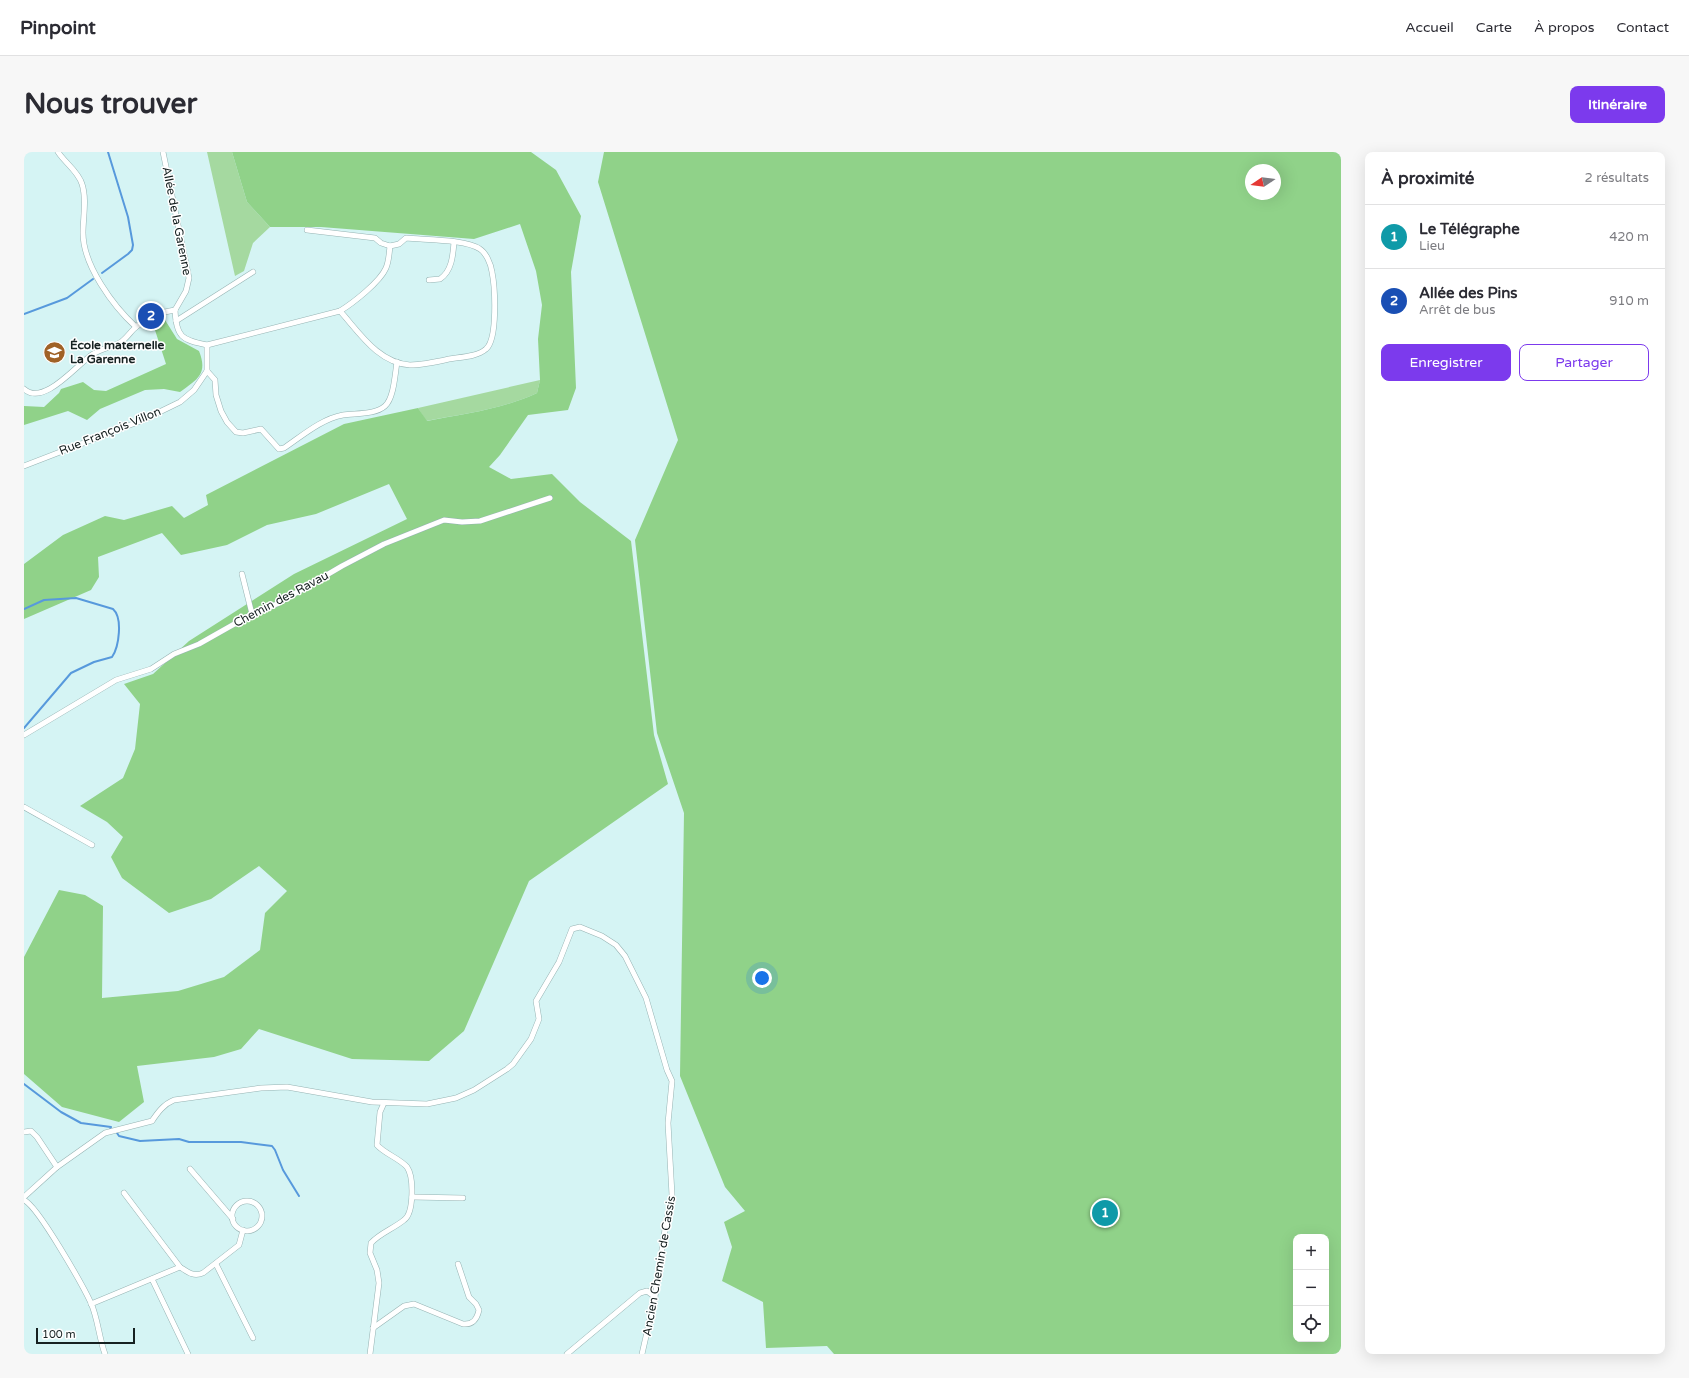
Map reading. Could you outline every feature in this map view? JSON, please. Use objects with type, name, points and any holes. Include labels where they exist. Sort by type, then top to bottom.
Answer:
[{"type":"street","points":[[58,152],[81,182],[84,197],[83,234],[85,249],[90,264],[116,305],[136,327]]},
{"type":"street","name":"Allée de la Garenne","points":[[163,152],[189,278],[186,291],[175,310]]},
{"type":"street","points":[[307,230],[375,238],[381,243],[390,246],[399,244],[406,238],[471,244],[482,250],[488,259],[492,271],[495,319],[494,332],[491,343],[486,349],[477,354],[425,364],[409,365],[397,362],[383,356],[373,348],[340,311]]},
{"type":"street","points":[[429,280],[440,279],[448,270],[453,258],[454,242]]},
{"type":"street","points":[[24,389],[30,394],[36,394],[58,385],[94,354],[120,342],[136,327],[156,313],[175,310],[176,321],[180,334],[187,341],[207,345],[340,311],[351,304],[376,282],[385,270],[389,260],[390,246]]},
{"type":"street","points":[[176,321],[253,272]]},
{"type":"street","points":[[207,345],[207,371],[215,380],[216,395],[221,411],[227,422],[236,432],[243,433],[261,429],[279,449],[284,448],[327,420],[341,415],[377,410],[386,405],[393,389],[397,362]]},
{"type":"street","name":"Rue François Villon","points":[[24,466],[143,420],[180,402],[194,390],[207,371]]},
{"type":"street","name":"Chemin des Ravau","points":[[24,735],[116,680],[151,669],[174,654],[199,644],[252,614],[277,604],[342,566],[384,544],[444,520],[462,522],[480,521],[550,498]]},
{"type":"street","points":[[242,574],[252,614]]},
{"type":"street","points":[[24,807],[92,845]]},
{"type":"street","name":"Ancien Chemin de Cassis","points":[[384,1103],[427,1104],[456,1098],[474,1090],[513,1064],[530,1039],[538,1019],[536,1001],[566,946],[572,929],[580,928],[602,936],[616,945],[625,956],[646,998],[667,1070],[672,1081],[668,1123],[672,1195],[665,1229],[655,1297],[642,1354]]},
{"type":"street","points":[[105,1354],[91,1304],[61,1250],[32,1206],[24,1199],[58,1166],[105,1133],[152,1121],[158,1111],[167,1103],[174,1100],[261,1088],[287,1087],[384,1103],[380,1112],[377,1145],[407,1168],[410,1176],[412,1197],[408,1217],[376,1237],[371,1243],[370,1252],[377,1270],[379,1284],[370,1354]]},
{"type":"street","points":[[24,1132],[31,1131],[37,1137],[58,1166]]},
{"type":"street","points":[[190,1169],[239,1228],[244,1230],[254,1229],[258,1226],[262,1216],[258,1206],[248,1201],[243,1202],[234,1209],[233,1219]]},
{"type":"street","points":[[124,1193],[180,1267],[191,1275],[197,1275],[216,1264],[239,1245],[244,1230]]},
{"type":"street","points":[[412,1197],[463,1198]]},
{"type":"street","points":[[216,1264],[253,1338]]},
{"type":"street","points":[[374,1328],[404,1306],[414,1304],[462,1324],[469,1324],[476,1320],[479,1310],[476,1304],[469,1297],[458,1264]]},
{"type":"street","points":[[91,1304],[180,1267]]},
{"type":"street","points":[[152,1279],[188,1354]]},
{"type":"street","points":[[567,1354],[640,1293],[647,1291],[655,1297]]},
{"type":"green space","points":[[207,152],[232,152],[247,202],[270,227],[253,243],[244,271],[235,276]]},
{"type":"green space","points":[[232,152],[531,152],[556,170],[581,216],[571,272],[576,388],[568,410],[528,415],[500,455],[489,467],[511,479],[552,474],[580,502],[631,541],[654,735],[668,784],[529,881],[464,1031],[429,1061],[352,1059],[259,1029],[241,1049],[214,1057],[137,1066],[144,1102],[119,1122],[62,1107],[24,1074],[24,957],[59,890],[85,895],[103,906],[102,998],[178,991],[224,977],[260,950],[265,913],[287,891],[259,866],[211,899],[169,913],[122,878],[111,857],[123,837],[107,822],[80,806],[123,778],[135,749],[140,704],[124,684],[153,674],[189,641],[294,574],[407,519],[389,484],[316,514],[267,525],[227,545],[181,555],[162,533],[98,557],[99,577],[91,590],[24,619],[24,564],[63,535],[105,516],[124,520],[172,506],[184,518],[208,505],[206,495],[344,424],[418,408],[427,421],[497,407],[524,399],[537,393],[540,380],[538,339],[542,305],[536,271],[520,224],[474,239],[321,227],[270,227],[247,202]]},
{"type":"green space","points":[[604,152],[1341,152],[1341,1354],[834,1354],[827,1346],[766,1348],[763,1302],[722,1281],[732,1247],[724,1222],[745,1211],[725,1187],[680,1076],[684,813],[657,733],[635,540],[678,440],[598,182]]},
{"type":"green space","points":[[165,320],[177,339],[199,351],[202,359],[202,371],[200,375],[180,392],[164,389],[145,390],[100,409],[87,420],[68,411],[24,425],[24,406],[44,407],[59,393],[61,389],[83,382],[94,390],[106,391],[166,364],[154,327]]},
{"type":"green space","points":[[540,380],[537,393],[524,399],[497,407],[426,421],[418,408]]},
{"type":"waterway","points":[[102,273],[128,254],[132,250],[133,245],[128,217],[108,152]]},
{"type":"waterway","points":[[24,314],[67,298],[93,279]]},
{"type":"waterway","points":[[24,609],[44,600],[76,598],[113,609],[116,613],[119,626],[117,647],[112,657],[94,662],[71,673],[24,728]]},
{"type":"waterway","points":[[24,1084],[61,1112],[81,1123],[111,1127],[110,1130]]},
{"type":"waterway","points":[[117,1133],[119,1136],[140,1141],[179,1139],[189,1142],[241,1142],[272,1146],[283,1170],[299,1196]]},
{"type":"place","name":"Allée des Pins","points":[[151,316]]},
{"type":"place","name":"École maternelle La Garenne","points":[[55,352]]},
{"type":"place","name":"Le Télégraphe","points":[[1105,1213]]}]
